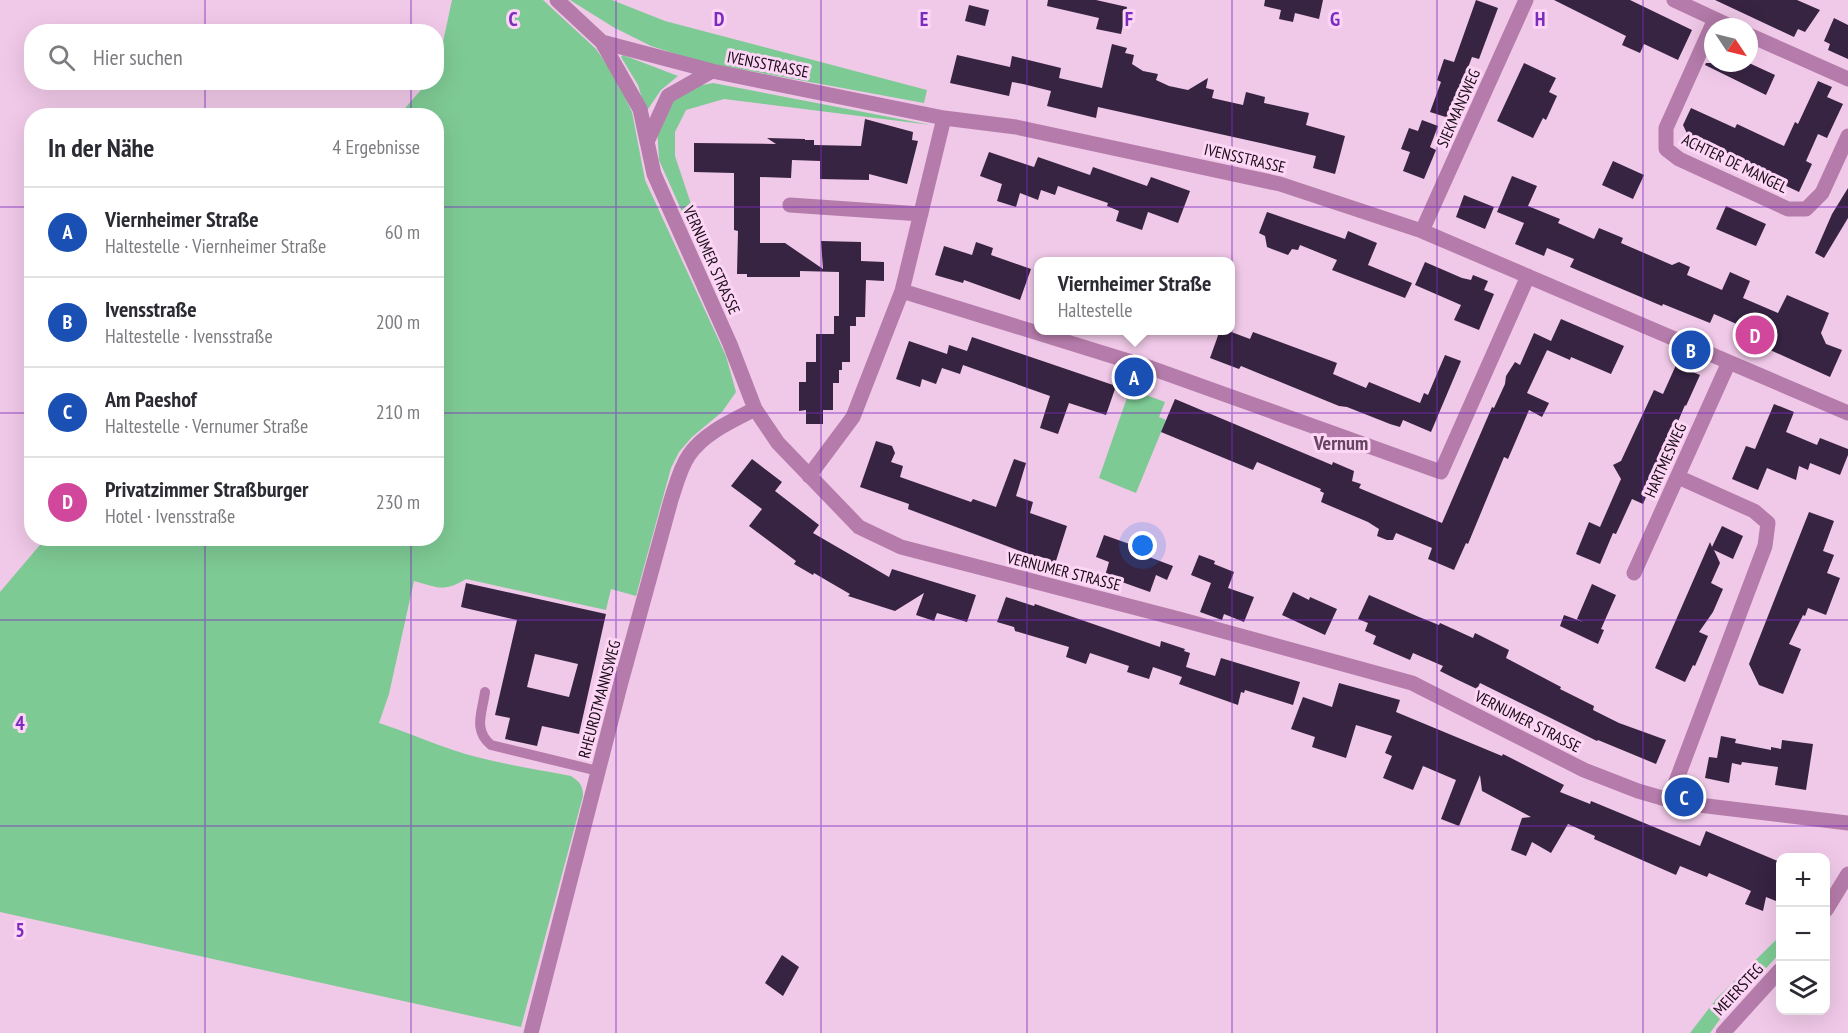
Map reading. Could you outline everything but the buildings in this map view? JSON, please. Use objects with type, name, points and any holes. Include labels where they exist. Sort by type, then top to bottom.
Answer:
[{"type":"street","name":"VERNUMER STRASSE","points":[[557,0],[602,42],[640,109],[654,174],[730,344],[755,409],[778,443],[859,527],[880,539],[901,547],[1179,619],[1412,683],[1612,782],[1669,800],[1848,823]]},
{"type":"street","name":"SIEKMANSWEG","points":[[1422,231],[1526,0]]},
{"type":"street","points":[[1674,0],[1711,18]]},
{"type":"street","points":[[1758,39],[1848,79]]},
{"type":"street","name":"IVENSSTRASSE","points":[[602,42],[712,71],[944,118],[1016,127],[1280,184],[1422,231],[1848,413]]},
{"type":"street","name":"ACHTER DE MANGEL","points":[[1704,44],[1666,128],[1666,149],[1679,159],[1788,209],[1806,209],[1822,193],[1848,136]]},
{"type":"street","points":[[647,142],[668,96],[712,71]]},
{"type":"street","points":[[809,476],[853,417],[902,291],[944,118]]},
{"type":"street","points":[[790,205],[921,214]]},
{"type":"street","points":[[1044,335],[1151,368],[1441,472],[1528,276]]},
{"type":"street","points":[[902,291],[1034,332]]},
{"type":"street","name":"HARTMESWEG","points":[[1634,573],[1729,362]]},
{"type":"street","name":"RHEURDTMANNSWEG","points":[[531,1033],[598,771],[681,470],[688,456],[700,442],[721,427],[755,409]]},
{"type":"street","points":[[1669,800],[1765,546],[1767,523],[1754,511],[1678,477]]},
{"type":"street","points":[[1828,907],[1848,874]]},
{"type":"street","name":"MEIERSTEG","points":[[1723,1033],[1776,974]]},
{"type":"lane","points":[[485,692],[480,727],[481,737],[491,745],[598,771]]},
{"type":"green space","points":[[452,0],[543,0],[596,49],[617,80],[632,112],[645,180],[726,356],[736,392],[722,412],[692,437],[679,452],[671,468],[636,596],[611,589],[606,610],[466,579],[440,588],[414,581],[389,694],[379,723],[467,755],[571,776],[582,787],[583,796],[521,1027],[0,912],[0,592],[39,546],[444,546],[444,108],[405,108],[421,90],[444,90],[444,37]]},
{"type":"green space","points":[[570,0],[612,0],[665,21],[927,90],[924,103],[701,62],[651,46],[613,27]]},
{"type":"green space","points":[[623,55],[678,76],[661,90],[646,112],[638,85],[621,57]]},
{"type":"green space","points":[[713,83],[931,125],[724,99],[686,110],[675,132],[675,156],[722,297],[659,160],[657,126],[671,99],[687,88]]},
{"type":"green space","points":[[1130,389],[1165,402],[1159,417],[1166,420],[1136,493],[1099,478]]},
{"type":"green space","points":[[1776,940],[1776,957],[1723,1015],[1710,1033],[1690,1033],[1717,998]]},
{"type":"place","name":"Privatzimmer Straßburger","points":[[1755,335]]},
{"type":"place","name":"Ivensstraße","points":[[1691,350]]},
{"type":"place","name":"Viernheimer Straße","points":[[1134,377]]},
{"type":"place","name":"Am Paeshof","points":[[1684,797]]},
{"type":"district","name":"Vernum","points":[[1341,443]]}]
